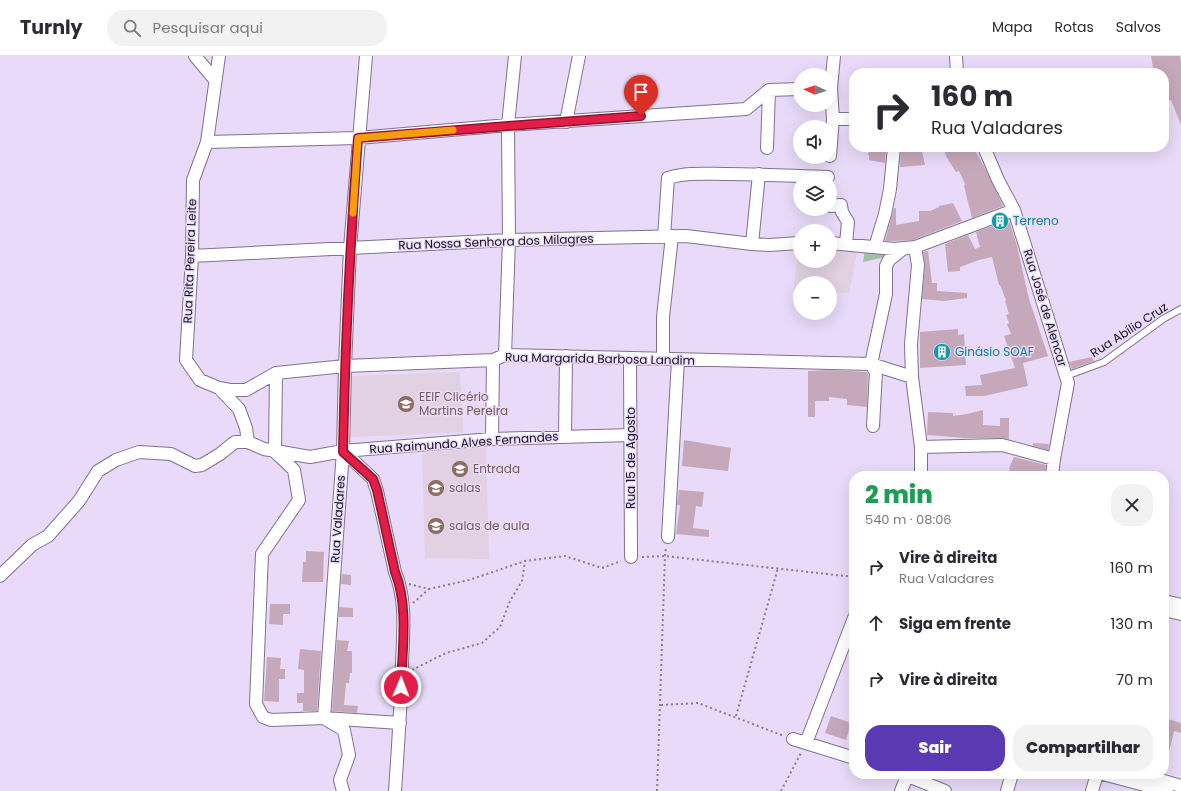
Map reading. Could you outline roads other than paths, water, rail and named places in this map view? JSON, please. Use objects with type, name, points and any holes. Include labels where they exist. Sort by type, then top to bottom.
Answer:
[{"type":"street","points":[[195,56],[215,80]]},
{"type":"street","name":"Rua Rita Pereira Leite","points":[[219,56],[207,142],[193,180],[192,256],[186,360],[200,380],[219,388],[239,409],[246,428],[248,442]]},
{"type":"street","name":"Rua Valadares","points":[[324,718],[343,452],[350,248],[366,56]]},
{"type":"street","points":[[504,355],[509,240],[508,126],[515,56]]},
{"type":"street","points":[[566,122],[579,56]]},
{"type":"street","points":[[833,68],[834,56]]},
{"type":"street","points":[[956,56],[957,68]]},
{"type":"street","points":[[207,142],[358,138],[746,109],[769,90],[793,89]]},
{"type":"street","points":[[766,148],[769,90]]},
{"type":"street","points":[[833,112],[833,119],[849,119]]},
{"type":"street","points":[[875,247],[885,214],[890,189],[894,152]]},
{"type":"street","name":"Rua José de Alencar","points":[[986,152],[998,180],[1014,210],[1068,383],[1053,471]]},
{"type":"street","points":[[662,359],[668,237],[668,178],[702,174],[759,174],[793,176]]},
{"type":"street","points":[[752,244],[759,174]]},
{"type":"street","points":[[837,205],[841,205],[842,212],[848,222],[846,244]]},
{"type":"street","points":[[873,426],[876,372],[871,364],[886,294],[886,266],[889,260],[910,248],[1014,210]]},
{"type":"street","name":"Rua Nossa Senhora dos Milagres","points":[[192,256],[509,240],[686,236],[752,244],[769,245],[793,243]]},
{"type":"street","points":[[837,243],[894,249],[910,248]]},
{"type":"street","points":[[910,248],[918,265],[911,344],[912,378],[921,447],[921,471]]},
{"type":"street","name":"Rua Margarida Barbosa Landim","points":[[219,388],[246,390],[276,373],[345,366],[493,360],[504,355],[871,364],[912,378]]},
{"type":"street","points":[[565,437],[566,356]]},
{"type":"street","name":"Rua 15 de Agosto","points":[[630,358],[631,558]]},
{"type":"street","points":[[492,439],[493,360]]},
{"type":"street","points":[[668,537],[678,360]]},
{"type":"street","points":[[276,373],[275,452],[294,470],[299,500],[262,554],[256,704],[263,717],[271,720],[324,718],[350,721],[400,723]]},
{"type":"street","name":"Rua Raimundo Alves Fernandes","points":[[248,442],[275,452],[310,458],[343,452],[492,439],[631,435]]},
{"type":"street","points":[[0,576],[32,546],[48,536],[79,501],[98,471],[116,460],[139,452],[171,454],[195,466],[202,465],[220,454],[235,442],[248,442]]},
{"type":"street","points":[[921,447],[1002,445],[1054,460]]},
{"type":"street","points":[[343,452],[373,479],[377,490],[395,572],[399,582],[404,611],[400,723],[395,791]]},
{"type":"street","points":[[1169,602],[1181,605]]},
{"type":"street","points":[[1169,611],[1181,614]]},
{"type":"street","points":[[806,743],[849,631]]},
{"type":"street","points":[[324,718],[344,730],[349,755],[340,780],[343,791]]},
{"type":"street","points":[[792,739],[849,756]]},
{"type":"street","points":[[902,791],[905,779]]},
{"type":"street","points":[[917,779],[945,791]]},
{"type":"street","points":[[1007,791],[1011,779]]},
{"type":"street","points":[[1092,791],[1096,779]]},
{"type":"street","points":[[1122,779],[1167,791]]},
{"type":"street","points":[[1157,779],[1181,786]]},
{"type":"lane","name":"Rua Abílio Cruz","points":[[1066,376],[1104,362],[1163,319],[1181,309]]},
{"type":"place","name":"Terreno","points":[[1000,221]]},
{"type":"place","name":"Ginásio SOAF","points":[[942,352]]},
{"type":"place","name":"EEIF Clicério Martins Pereira","points":[[406,404]]},
{"type":"place","name":"Entrada","points":[[460,469]]},
{"type":"place","name":"salas","points":[[436,488]]},
{"type":"place","name":"salas de aula","points":[[436,526]]}]
